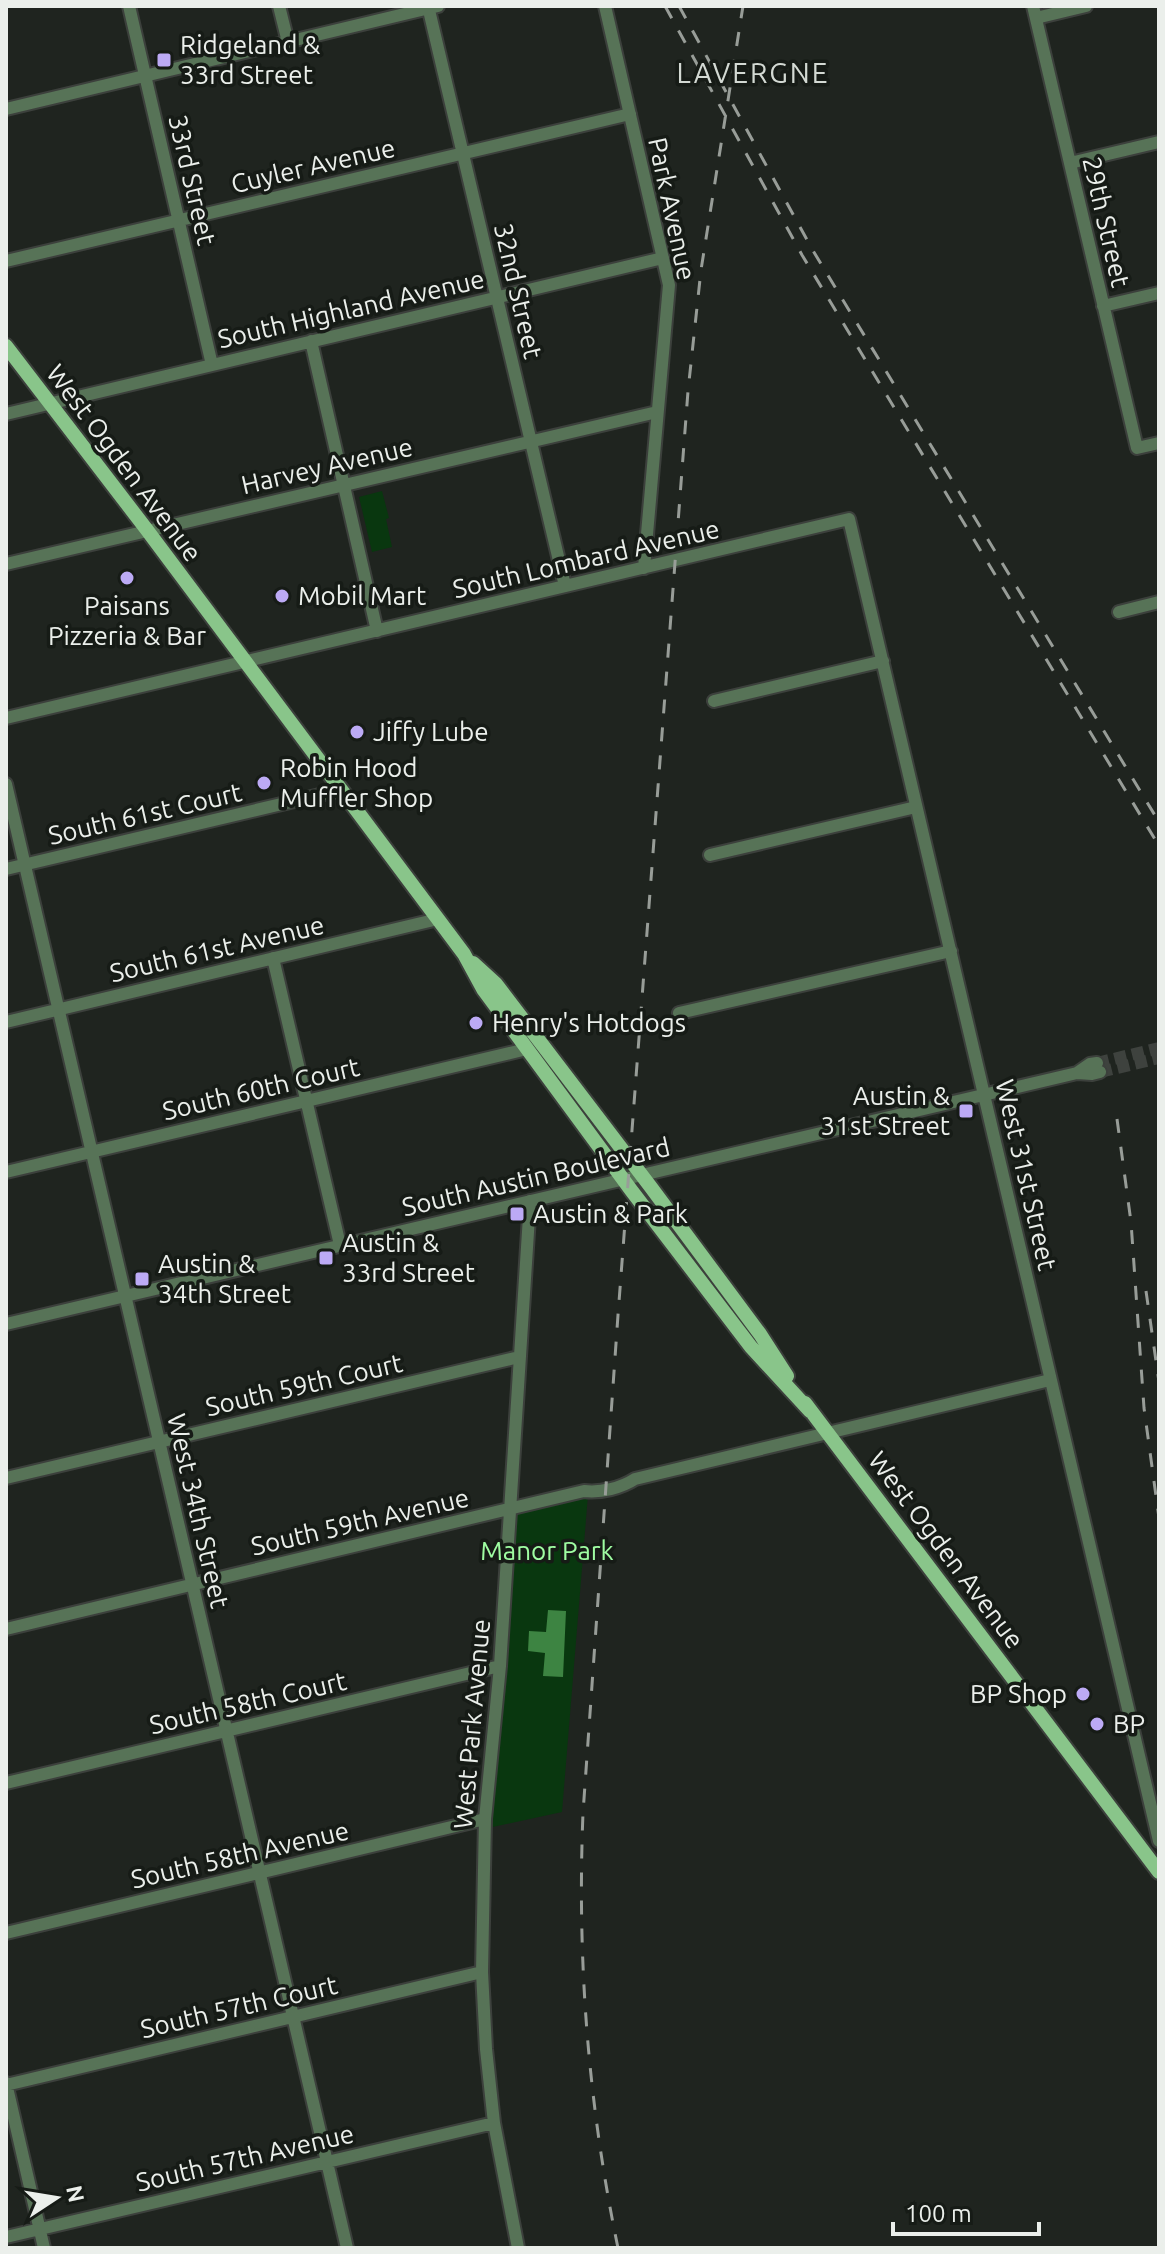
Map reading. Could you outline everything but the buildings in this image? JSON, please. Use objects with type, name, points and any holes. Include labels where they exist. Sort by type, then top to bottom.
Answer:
[{"type":"main road","name":"West Ogden Avenue","points":[[6,346],[464,954],[483,989],[623,1179],[751,1347],[810,1411]]},
{"type":"main road","name":"West Ogden Avenue","points":[[464,954],[496,984],[643,1175],[760,1334],[827,1434],[1159,1872]]},
{"type":"street","name":"33rd Street","points":[[129,6],[212,365]]},
{"type":"street","points":[[279,6],[288,42]]},
{"type":"street","name":"Park Avenue","points":[[605,6],[669,285],[644,568]]},
{"type":"street","points":[[1035,12],[1086,6]]},
{"type":"street","points":[[6,109],[432,7]]},
{"type":"street","name":"32nd Street","points":[[432,7],[463,153],[565,586]]},
{"type":"street","name":"29th Street","points":[[1035,12],[1137,448],[1159,443]]},
{"type":"street","name":"Cuyler Avenue","points":[[6,261],[630,114]]},
{"type":"street","points":[[1070,163],[1159,142]]},
{"type":"street","name":"South Highland Avenue","points":[[6,414],[663,258]]},
{"type":"street","points":[[1103,306],[1159,293]]},
{"type":"street","points":[[311,341],[377,631]]},
{"type":"street","name":"Harvey Avenue","points":[[6,564],[657,412]]},
{"type":"street","name":"South Lombard Avenue","points":[[6,718],[849,519]]},
{"type":"street","name":"West 31st Street","points":[[849,519],[1159,1841]]},
{"type":"street","points":[[1119,612],[1159,602]]},
{"type":"street","points":[[714,701],[883,661]]},
{"type":"street","name":"West 34th Street","points":[[6,784],[347,2248]]},
{"type":"street","name":"South 61st Court","points":[[6,869],[341,790]]},
{"type":"street","points":[[710,855],[916,807]]},
{"type":"street","name":"South 61st Avenue","points":[[6,1022],[438,919]]},
{"type":"street","points":[[679,1013],[951,951]]},
{"type":"street","points":[[273,958],[340,1245]]},
{"type":"street","name":"South 60th Court","points":[[6,1172],[527,1049]]},
{"type":"street","name":"South Austin Boulevard","points":[[6,1324],[1077,1073],[1092,1074],[1099,1068]]},
{"type":"street","name":"West Park Avenue","points":[[518,2248],[494,2123],[482,1972],[485,1819],[500,1666],[530,1201]]},
{"type":"street","name":"South 59th Court","points":[[6,1478],[519,1357]]},
{"type":"street","name":"South 59th Avenue","points":[[6,1629],[584,1491],[594,1484],[625,1477],[635,1479],[1050,1380]]},
{"type":"street","name":"South 58th Court","points":[[6,1783],[500,1666]]},
{"type":"street","name":"South 58th Avenue","points":[[6,1933],[485,1819]]},
{"type":"street","name":"South 57th Court","points":[[6,2084],[482,1972]]},
{"type":"street","points":[[6,2084],[44,2248]]},
{"type":"street","name":"South 57th Avenue","points":[[6,2237],[494,2123]]},
{"type":"green space","points":[[382,491],[392,547],[372,552],[359,497]]},
{"type":"green space","name":"Manor Park","points":[[588,1495],[562,1812],[488,1828],[514,1512]]},
{"type":"shaded area","points":[[548,1610],[566,1611],[563,1677],[543,1676],[545,1653],[528,1651],[529,1631],[546,1632]]},
{"type":"tunnel","points":[[1097,1063],[1159,1048]]},
{"type":"tunnel","points":[[1100,1072],[1159,1058]]},
{"type":"railway","points":[[665,6],[802,255],[1159,846]]},
{"type":"railway","points":[[679,6],[812,249],[1159,822]]},
{"type":"railway","points":[[618,2248],[599,2140],[587,2032],[582,1923],[583,1813],[688,391],[701,270],[743,6]]},
{"type":"railway","points":[[1117,1119],[1131,1222],[1144,1408],[1159,1518]]},
{"type":"railway","points":[[1146,1291],[1159,1382]]},
{"type":"place","name":"Ridgeland & 33rd Street","points":[[164,60]]},
{"type":"place","name":"Paisans Pizzeria & Bar","points":[[127,578]]},
{"type":"place","name":"Mobil Mart","points":[[282,596]]},
{"type":"place","name":"Jiffy Lube","points":[[357,732]]},
{"type":"place","name":"Robin Hood Muffler Shop","points":[[264,783]]},
{"type":"place","name":"Henry's Hotdogs","points":[[476,1023]]},
{"type":"place","name":"Austin & 31st Street","points":[[966,1111]]},
{"type":"place","name":"Austin & Park","points":[[517,1214]]},
{"type":"place","name":"Austin & 33rd Street","points":[[326,1258]]},
{"type":"place","name":"Austin & 34th Street","points":[[142,1279]]},
{"type":"place","name":"BP Shop","points":[[1083,1694]]},
{"type":"place","name":"BP","points":[[1097,1724]]},
{"type":"district","name":"LAVERGNE","points":[[753,73]]}]
